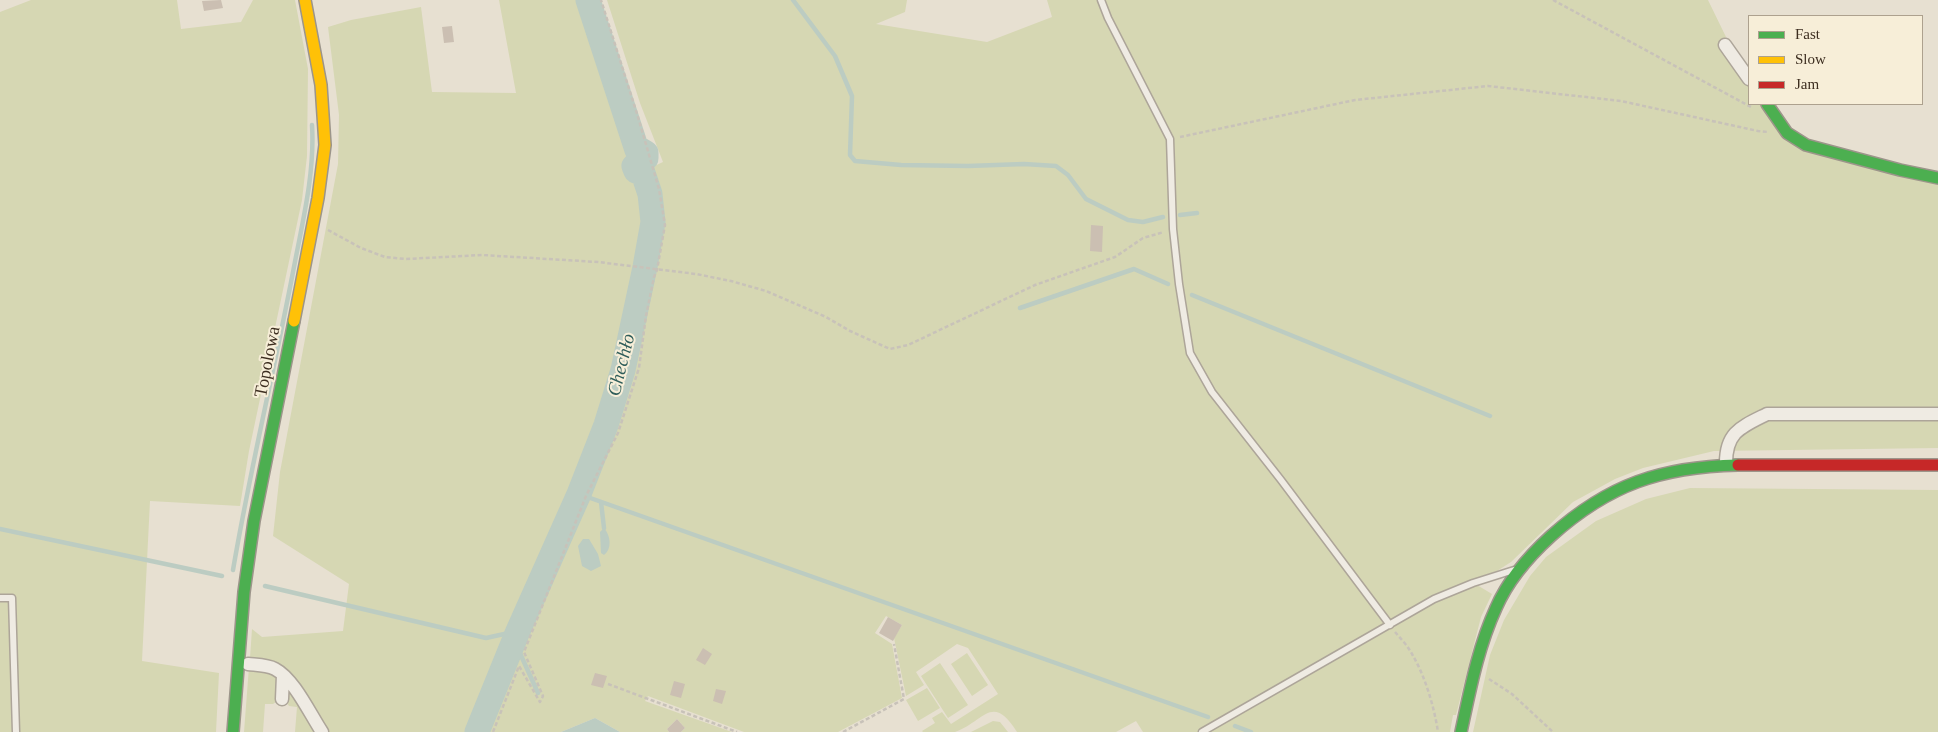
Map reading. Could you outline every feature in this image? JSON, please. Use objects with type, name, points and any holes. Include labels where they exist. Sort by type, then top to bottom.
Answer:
[{"type":"street","name":"Topolowa","points":[[233,732],[244,592],[254,521],[324,160],[325,138],[320,85],[305,0]]},
{"type":"street","points":[[1725,45],[1748,79]]},
{"type":"street","points":[[1767,105],[1787,133],[1806,145],[1938,178]]},
{"type":"street","points":[[1726,463],[1726,450],[1730,438],[1748,423],[1767,414],[1938,414]]},
{"type":"street","points":[[1461,732],[1480,652],[1491,618],[1503,593],[1520,569],[1565,522],[1580,510],[1618,488],[1645,477],[1678,469],[1726,463],[1938,465]]},
{"type":"street","points":[[248,664],[274,668],[283,675],[294,688],[322,732]]},
{"type":"street","points":[[282,699],[283,675]]},
{"type":"lane","points":[[1101,0],[1108,18],[1170,139],[1173,229],[1179,284],[1190,353],[1212,392],[1390,625]]},
{"type":"lane","points":[[1202,732],[1434,599],[1473,583],[1520,569]]},
{"type":"lane","points":[[0,598],[12,598],[16,732]]},
{"type":"path","points":[[493,732],[519,666],[540,702],[543,696],[524,652],[586,496],[618,433],[638,368],[646,316],[665,225],[659,189],[601,0]]},
{"type":"path","points":[[1553,0],[1755,110]]},
{"type":"path","points":[[1170,139],[1356,100],[1488,86],[1621,101],[1758,131],[1787,133]]},
{"type":"path","points":[[313,223],[361,248],[385,257],[406,259],[482,255],[598,262],[696,274],[731,281],[766,292],[826,317],[850,331],[890,349],[908,345],[1035,285],[1115,257],[1143,238],[1173,229]]},
{"type":"path","points":[[1390,625],[1412,653],[1436,719],[1438,732]]},
{"type":"path","points":[[843,732],[904,699],[894,644]]},
{"type":"path","points":[[1484,675],[1512,694],[1553,732]]},
{"type":"path","points":[[608,684],[737,732]]},
{"type":"green space","points":[[31,0],[177,0],[181,29],[241,22],[253,0],[295,0],[308,69],[307,156],[302,200],[249,451],[240,506],[150,501],[142,661],[219,673],[216,732],[0,732],[0,12]]},
{"type":"green space","points":[[499,0],[582,0],[647,195],[649,223],[644,255],[611,389],[574,485],[472,732],[326,732],[294,682],[250,658],[252,629],[262,637],[343,631],[349,584],[273,536],[280,472],[338,164],[339,115],[328,27],[351,20],[421,7],[432,92],[516,93]]},
{"type":"green space","points":[[607,0],[907,0],[905,12],[876,24],[987,42],[1052,17],[1047,0],[1708,0],[1726,37],[1719,43],[1748,86],[1748,105],[1761,105],[1783,136],[1938,183],[1938,448],[1714,451],[1643,468],[1615,479],[1573,502],[1511,562],[1497,571],[1477,578],[1477,585],[1492,594],[1481,617],[1456,715],[1453,715],[1450,732],[1143,732],[1136,721],[1116,732],[1017,732],[1008,720],[1001,714],[994,712],[988,713],[955,732],[923,732],[935,723],[932,718],[942,712],[951,724],[998,694],[968,648],[957,644],[916,672],[924,685],[906,696],[894,638],[902,625],[886,616],[875,633],[892,644],[902,698],[838,732],[744,732],[648,696],[645,701],[732,732],[681,732],[685,728],[677,719],[667,729],[669,732],[620,732],[595,718],[561,732],[481,732],[615,415],[627,380],[657,224],[656,202],[648,169],[663,162],[640,103]]},
{"type":"green space","points":[[1690,488],[1938,490],[1938,732],[1473,732],[1490,655],[1504,620],[1530,576],[1546,557],[1596,521],[1646,499]]},
{"type":"green space","points":[[967,653],[988,685],[972,696],[951,664]]},
{"type":"green space","points":[[940,663],[968,705],[948,718],[921,676]]},
{"type":"green space","points":[[249,667],[278,675],[276,702],[265,704],[263,732],[244,732]]},
{"type":"green space","points":[[286,684],[318,732],[295,732],[297,707],[289,706],[287,703]]},
{"type":"green space","points":[[927,688],[940,708],[918,721],[906,700]]},
{"type":"green space","points":[[993,721],[1000,722],[1008,732],[971,732]]},
{"type":"shaded area","points":[[604,528],[610,542],[604,555],[601,553],[600,532]]},
{"type":"shaded area","points":[[583,539],[589,539],[598,554],[601,566],[591,571],[582,566],[578,546]]},
{"type":"shaded area","points":[[595,718],[620,732],[561,732]]},
{"type":"building","points":[[221,0],[223,8],[204,11],[202,1]]},
{"type":"building","points":[[452,26],[454,42],[444,43],[442,27]]},
{"type":"building","points":[[1091,225],[1103,226],[1102,252],[1090,251]]},
{"type":"building","points":[[888,617],[902,625],[893,641],[879,633]]},
{"type":"building","points":[[703,648],[712,654],[705,665],[696,660]]},
{"type":"building","points":[[595,673],[607,676],[603,688],[591,685]]},
{"type":"building","points":[[674,681],[685,684],[681,698],[670,695]]},
{"type":"building","points":[[716,689],[726,691],[722,704],[713,701]]},
{"type":"building","points":[[677,719],[685,728],[681,732],[669,732],[667,729]]},
{"type":"waterway","name":"Chechło","points":[[477,732],[518,631],[579,494],[606,425],[623,370],[653,222],[650,194],[642,170],[636,171],[634,166],[646,158],[646,153],[637,150],[588,0]]},
{"type":"waterway","points":[[793,0],[835,56],[852,96],[850,155],[855,161],[901,165],[968,166],[1024,164],[1056,166],[1068,175],[1086,199],[1128,220],[1143,222],[1163,217]]},
{"type":"waterway","points":[[233,570],[304,217],[312,162],[312,125]]},
{"type":"waterway","points":[[1180,215],[1197,213]]},
{"type":"waterway","points":[[1020,308],[1134,269],[1168,284]]},
{"type":"waterway","points":[[1192,295],[1490,416]]},
{"type":"waterway","points":[[579,494],[1208,717]]},
{"type":"waterway","points":[[601,502],[604,528]]},
{"type":"waterway","points":[[0,529],[222,576]]},
{"type":"waterway","points":[[265,586],[486,638],[518,631]]},
{"type":"waterway","points":[[514,640],[538,693]]},
{"type":"waterway","points":[[1235,726],[1251,732]]},
{"type":"traffic: fast","points":[[1768,105],[1787,133],[1806,145],[1938,178]]},
{"type":"traffic: fast","points":[[233,732],[244,592],[254,521],[294,321]]},
{"type":"traffic: fast","points":[[1461,732],[1479,653],[1496,608],[1513,578],[1527,560],[1551,536],[1594,503],[1615,491],[1637,482],[1684,470],[1710,466],[1738,465]]},
{"type":"traffic: slow","points":[[294,321],[318,198],[325,145],[321,85],[305,0]]},
{"type":"traffic: jam","points":[[1738,465],[1938,465]]}]
